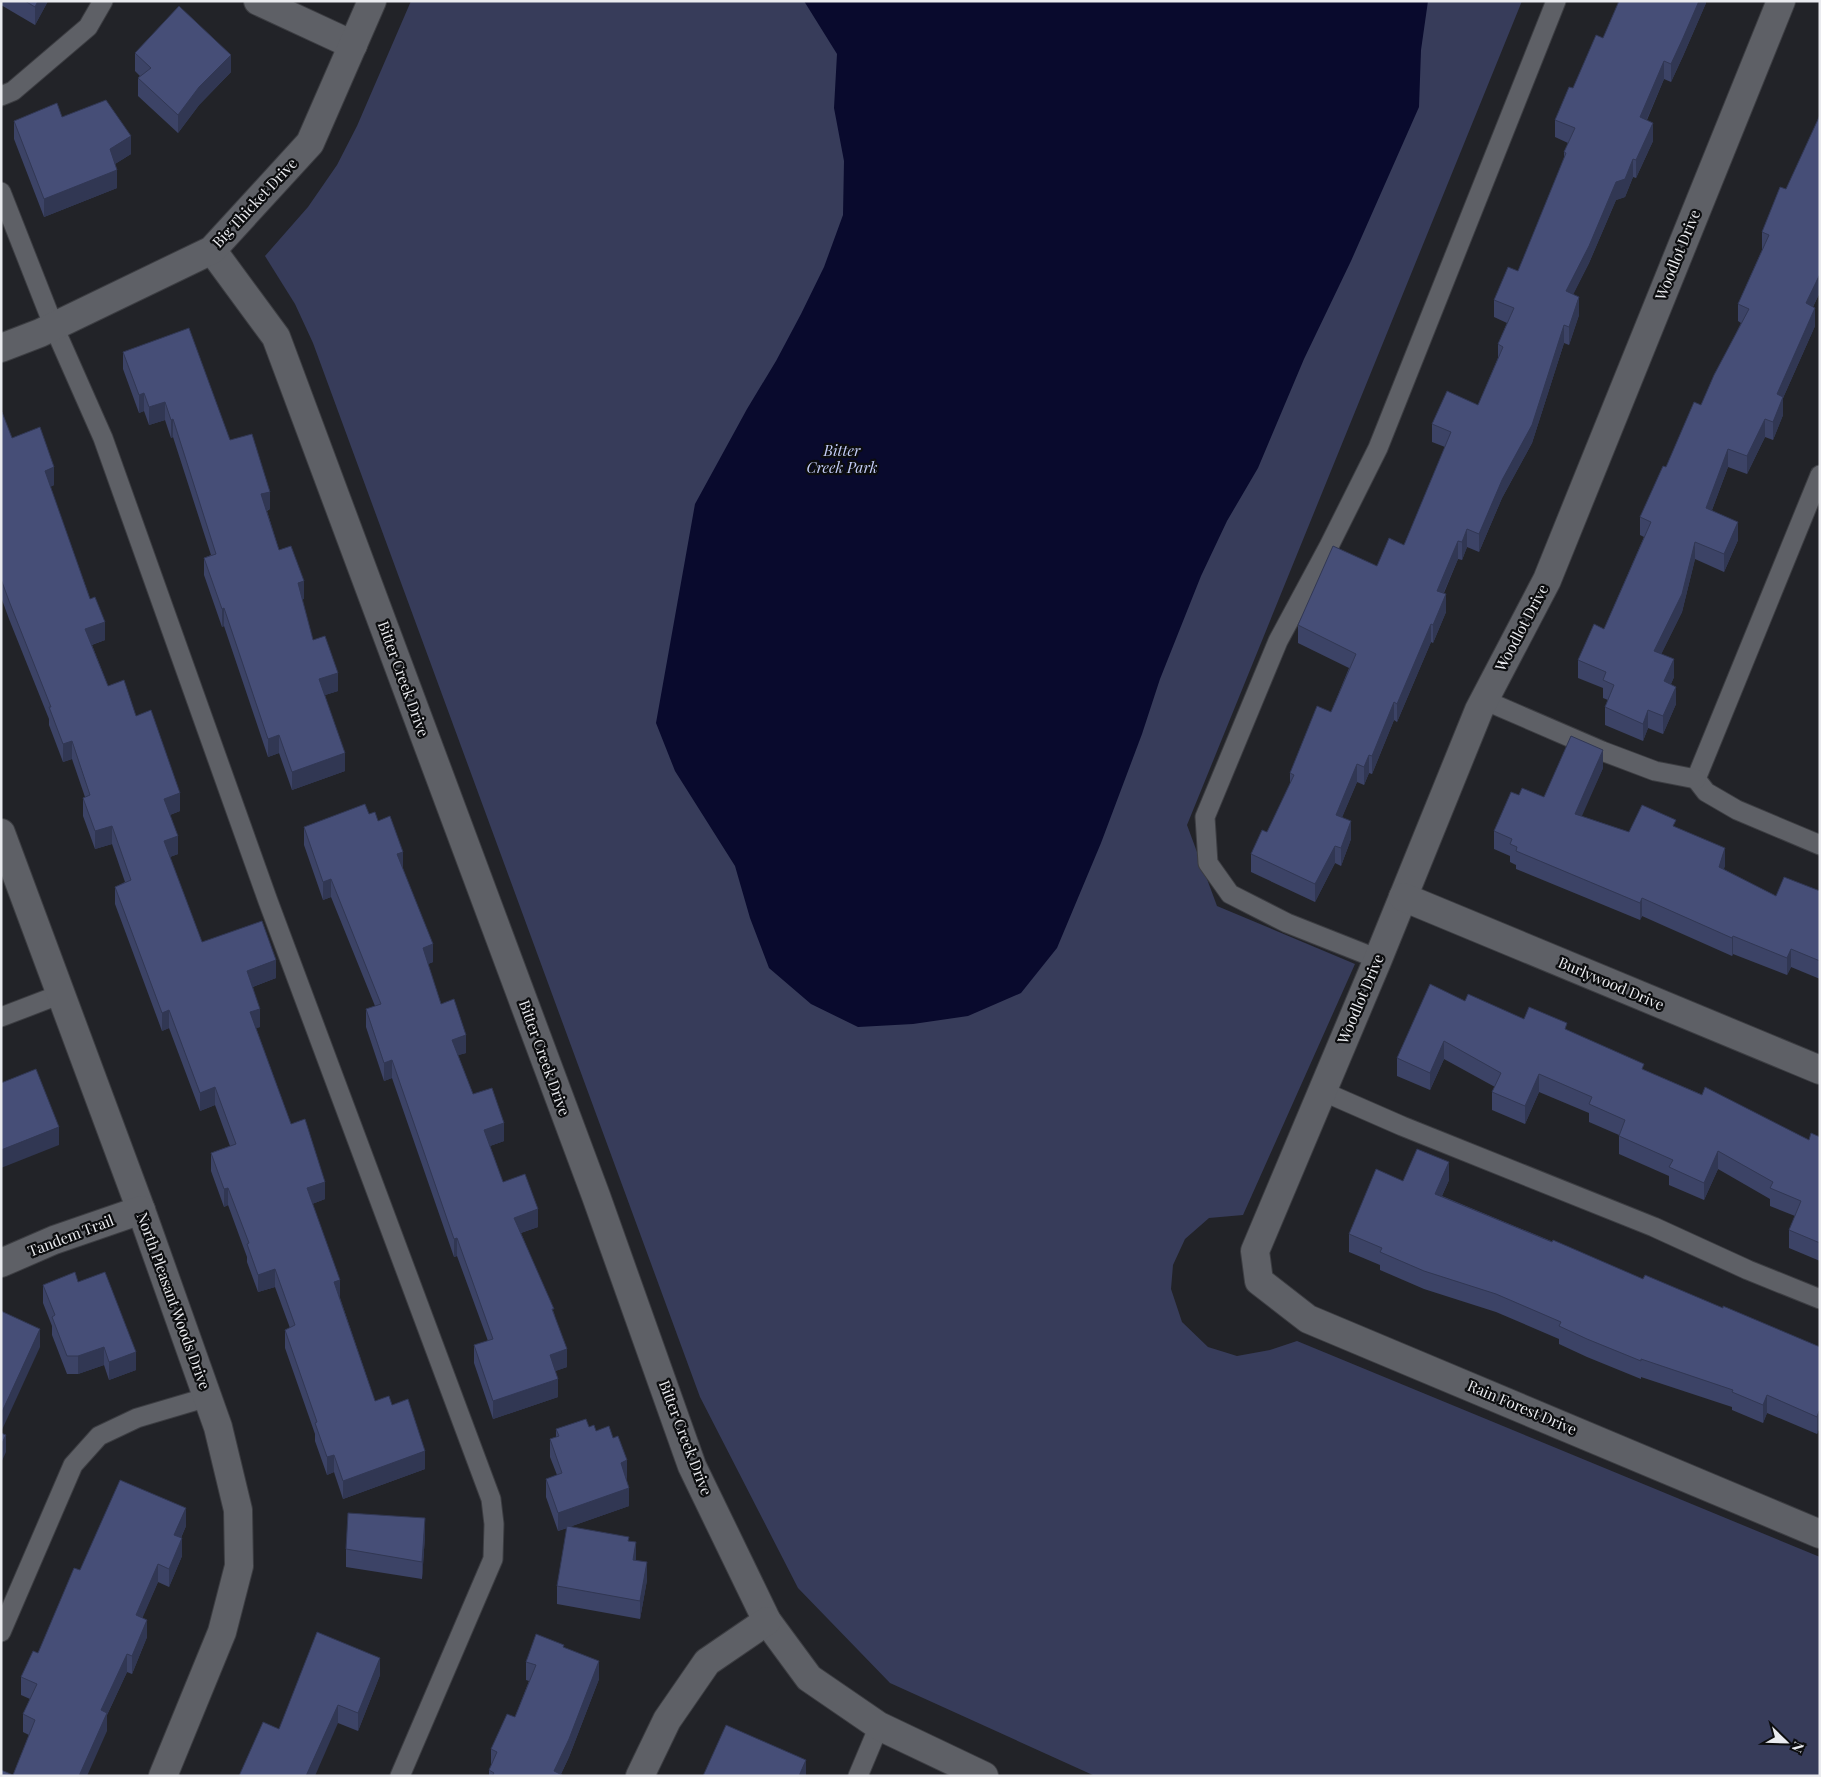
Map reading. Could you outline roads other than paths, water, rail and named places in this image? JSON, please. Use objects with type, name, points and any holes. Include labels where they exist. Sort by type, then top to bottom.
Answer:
[{"type":"street","points":[[258,1],[353,44]]},
{"type":"street","name":"Big Thicket Drive","points":[[1,348],[54,327],[212,250],[310,143],[372,1]]},
{"type":"street","name":"Woodlot Drive","points":[[1255,1251],[1378,959],[1484,700],[1547,580],[1781,1]]},
{"type":"street","name":"Bitter Creek Drive","points":[[212,250],[276,337],[596,1196],[692,1466],[767,1621],[810,1678],[879,1726],[984,1776]]},
{"type":"street","name":"North Pleasant Woods Drive","points":[[1,833],[142,1210],[208,1397],[218,1427],[238,1510],[239,1566],[222,1632],[163,1776]]},
{"type":"street","name":"Burlywood Drive","points":[[1403,897],[1820,1070]]},
{"type":"street","name":"Tandem Trail","points":[[1,1263],[54,1240],[142,1210]]},
{"type":"street","name":"Rain Forest Drive","points":[[1255,1251],[1259,1281],[1308,1319],[1820,1534]]},
{"type":"street","points":[[640,1776],[667,1720],[707,1662],[767,1621]]},
{"type":"lane","points":[[1,96],[14,91],[88,27],[103,1]]},
{"type":"lane","points":[[1378,959],[1287,924],[1230,894],[1208,863],[1205,817],[1278,641],[1329,546],[1378,448],[1556,1]]},
{"type":"lane","points":[[1,192],[54,327],[103,438],[268,901],[491,1499],[494,1524],[493,1559],[400,1776]]},
{"type":"lane","points":[[1696,779],[1820,475]]},
{"type":"lane","points":[[1484,700],[1646,768],[1696,779],[1706,792],[1737,810],[1820,845]]},
{"type":"lane","points":[[1,1017],[61,994]]},
{"type":"lane","points":[[1322,1091],[1402,1126],[1654,1227],[1748,1270],[1820,1299]]},
{"type":"lane","points":[[1,1632],[73,1466],[99,1436],[137,1418],[208,1397]]},
{"type":"lane","points":[[858,1776],[879,1726]]},
{"type":"park label","name":"Bitter Creek Park","points":[[842,460]]}]
